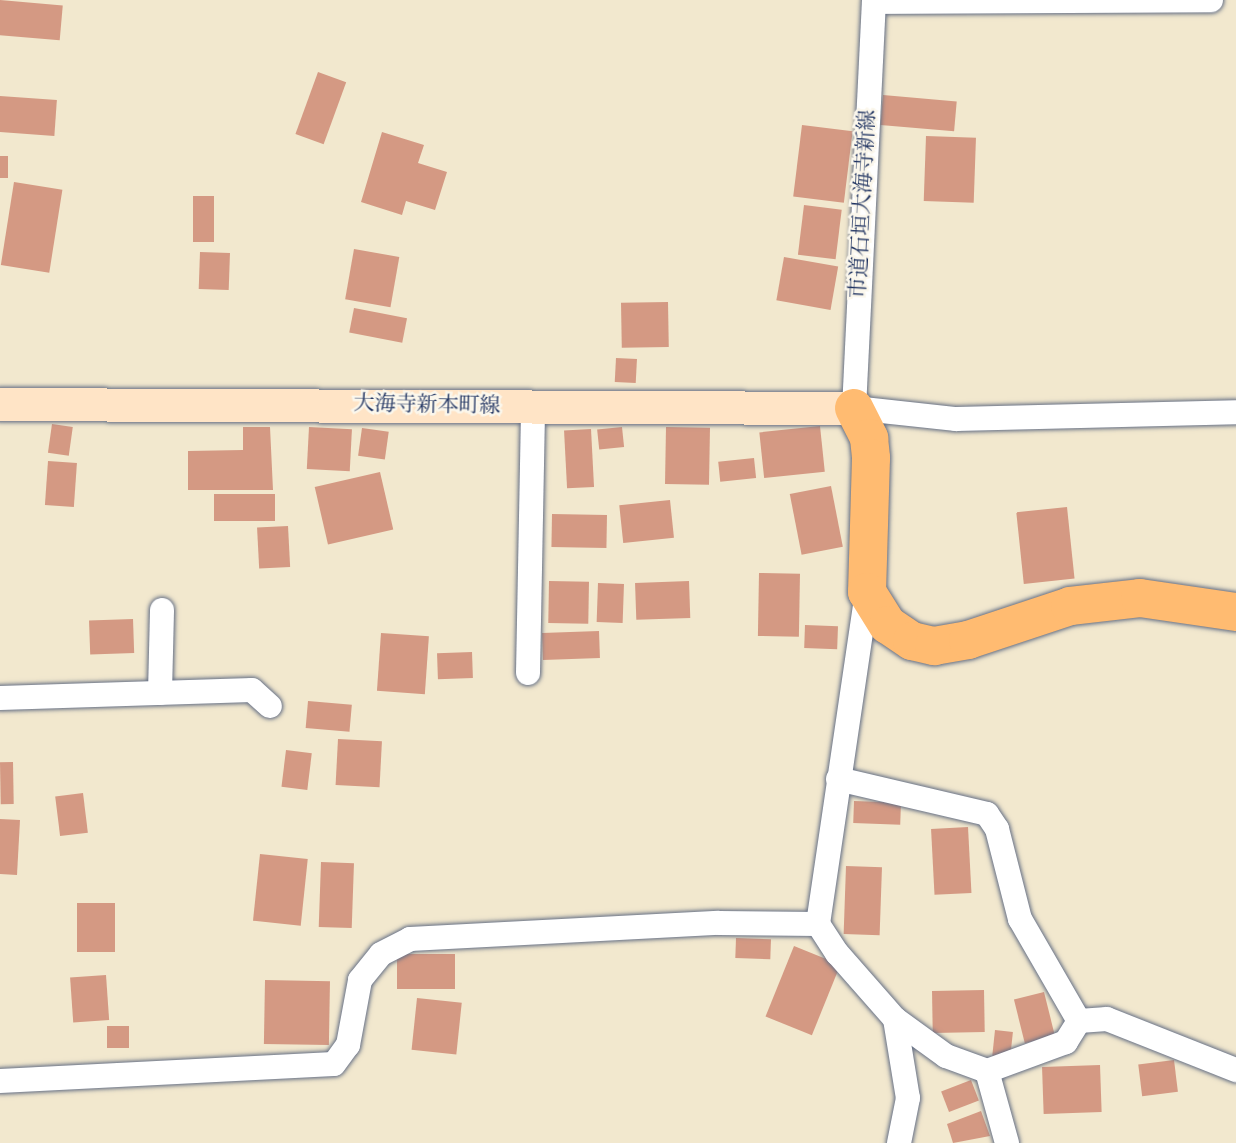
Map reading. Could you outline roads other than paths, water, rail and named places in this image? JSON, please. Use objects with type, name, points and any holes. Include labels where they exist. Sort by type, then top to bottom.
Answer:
[{"type":"main road","name":"大海寺新本町線","points":[[0,404],[854,408]]},
{"type":"main road","points":[[854,408],[869,438],[871,458],[867,592],[888,625],[912,640],[934,646],[968,640],[1070,606],[1140,598],[1236,612]]},
{"type":"street","points":[[874,1],[1211,0]]},
{"type":"street","name":"市道石垣大海寺新線","points":[[854,408],[874,1]]},
{"type":"street","points":[[528,673],[533,407]]},
{"type":"street","points":[[854,408],[956,419],[1236,412]]},
{"type":"street","points":[[867,592],[818,924],[836,953],[895,1019],[946,1056],[987,1070],[1066,1042],[1079,1021]]},
{"type":"street","points":[[160,693],[162,610]]},
{"type":"street","points":[[0,698],[252,690],[270,706]]},
{"type":"street","points":[[838,779],[987,814],[997,829],[1020,919],[1079,1021]]},
{"type":"street","points":[[0,1082],[334,1064],[348,1045],[360,980],[381,954],[410,939],[719,923],[818,924]]},
{"type":"street","points":[[895,1019],[908,1098],[899,1143]]},
{"type":"street","points":[[1079,1021],[1107,1019],[1236,1070]]},
{"type":"street","points":[[987,1070],[1007,1143]]}]
